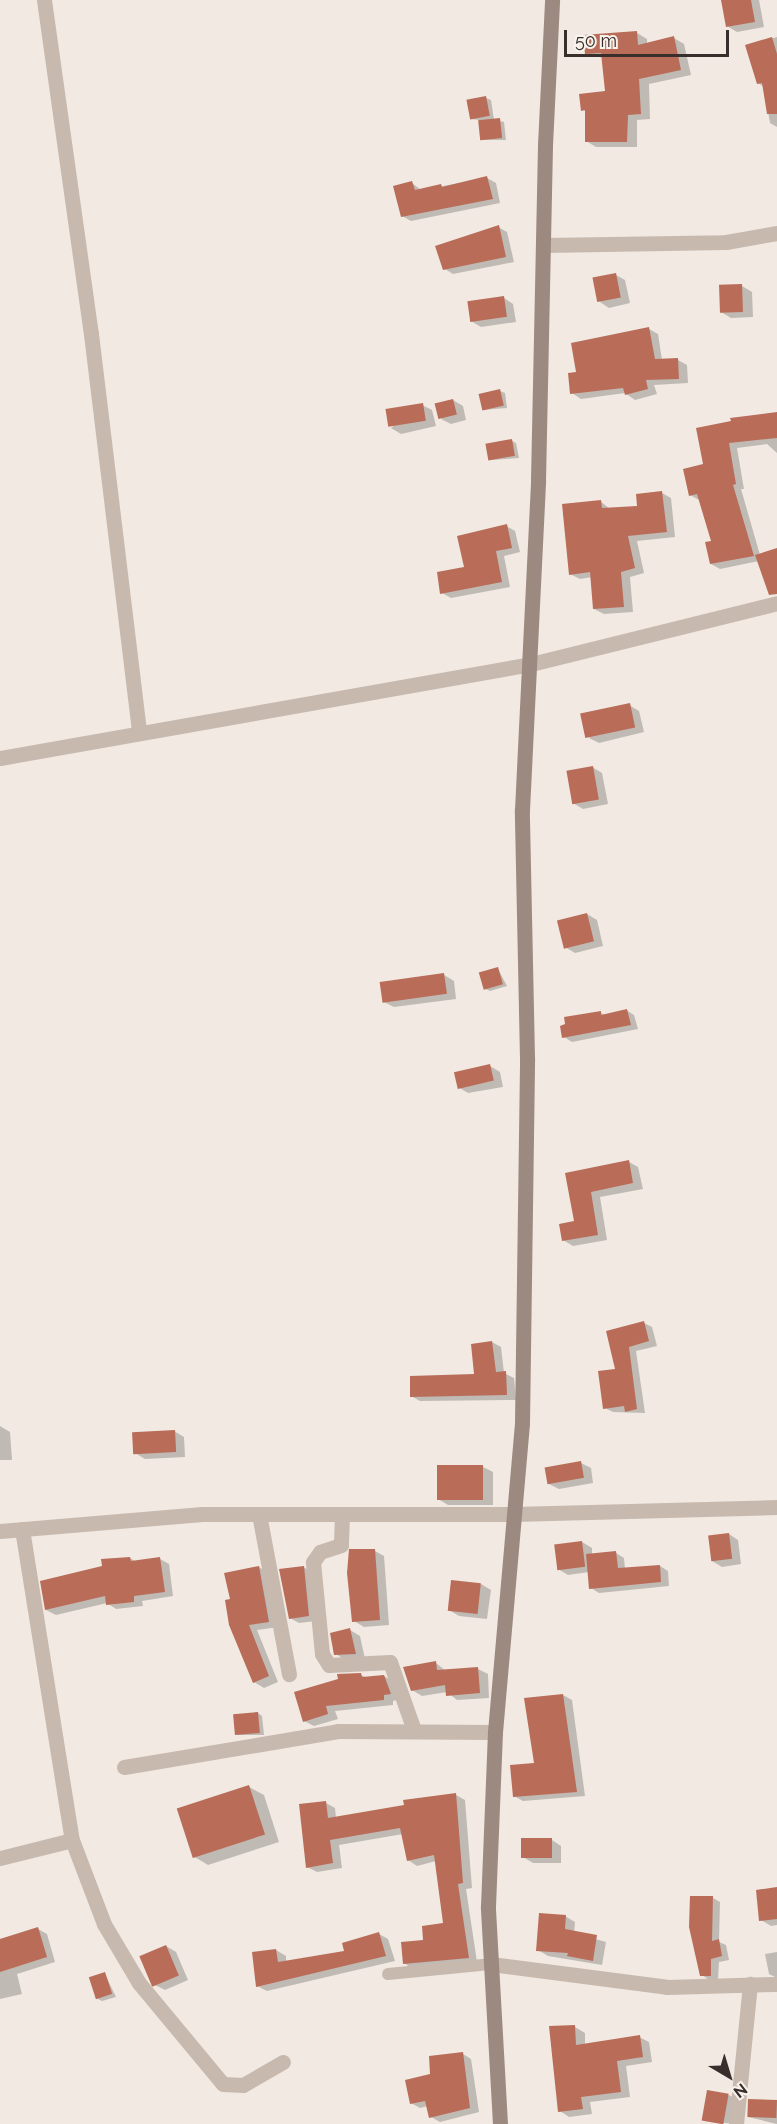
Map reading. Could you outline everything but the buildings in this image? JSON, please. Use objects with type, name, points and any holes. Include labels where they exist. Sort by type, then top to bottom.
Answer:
[{"type":"street","points":[[44,0],[91,334],[139,732]]},
{"type":"street","points":[[500,2124],[489,1906],[495,1732],[522,1423],[527,1058],[522,810],[531,664],[552,0]]},
{"type":"street","points":[[543,245],[726,242],[777,233]]},
{"type":"street","points":[[0,758],[531,664],[777,603]]},
{"type":"street","points":[[0,1531],[202,1514],[513,1514],[777,1507]]},
{"type":"street","points":[[258,1514],[289,1674]]},
{"type":"street","points":[[342,1514],[341,1545],[320,1552],[313,1562],[322,1654],[329,1665],[390,1662],[414,1730]]},
{"type":"street","points":[[22,1529],[72,1840],[92,1899],[139,1983],[208,2070],[223,2084],[243,2085],[283,2062]]},
{"type":"street","points":[[124,1767],[303,1734],[414,1730],[495,1732]]},
{"type":"street","points":[[0,1858],[72,1840]]},
{"type":"street","points":[[491,1964],[667,1987],[777,1984]]},
{"type":"street","points":[[736,2124],[750,1984]]},
{"type":"lane","points":[[387,1974],[491,1964]]}]
